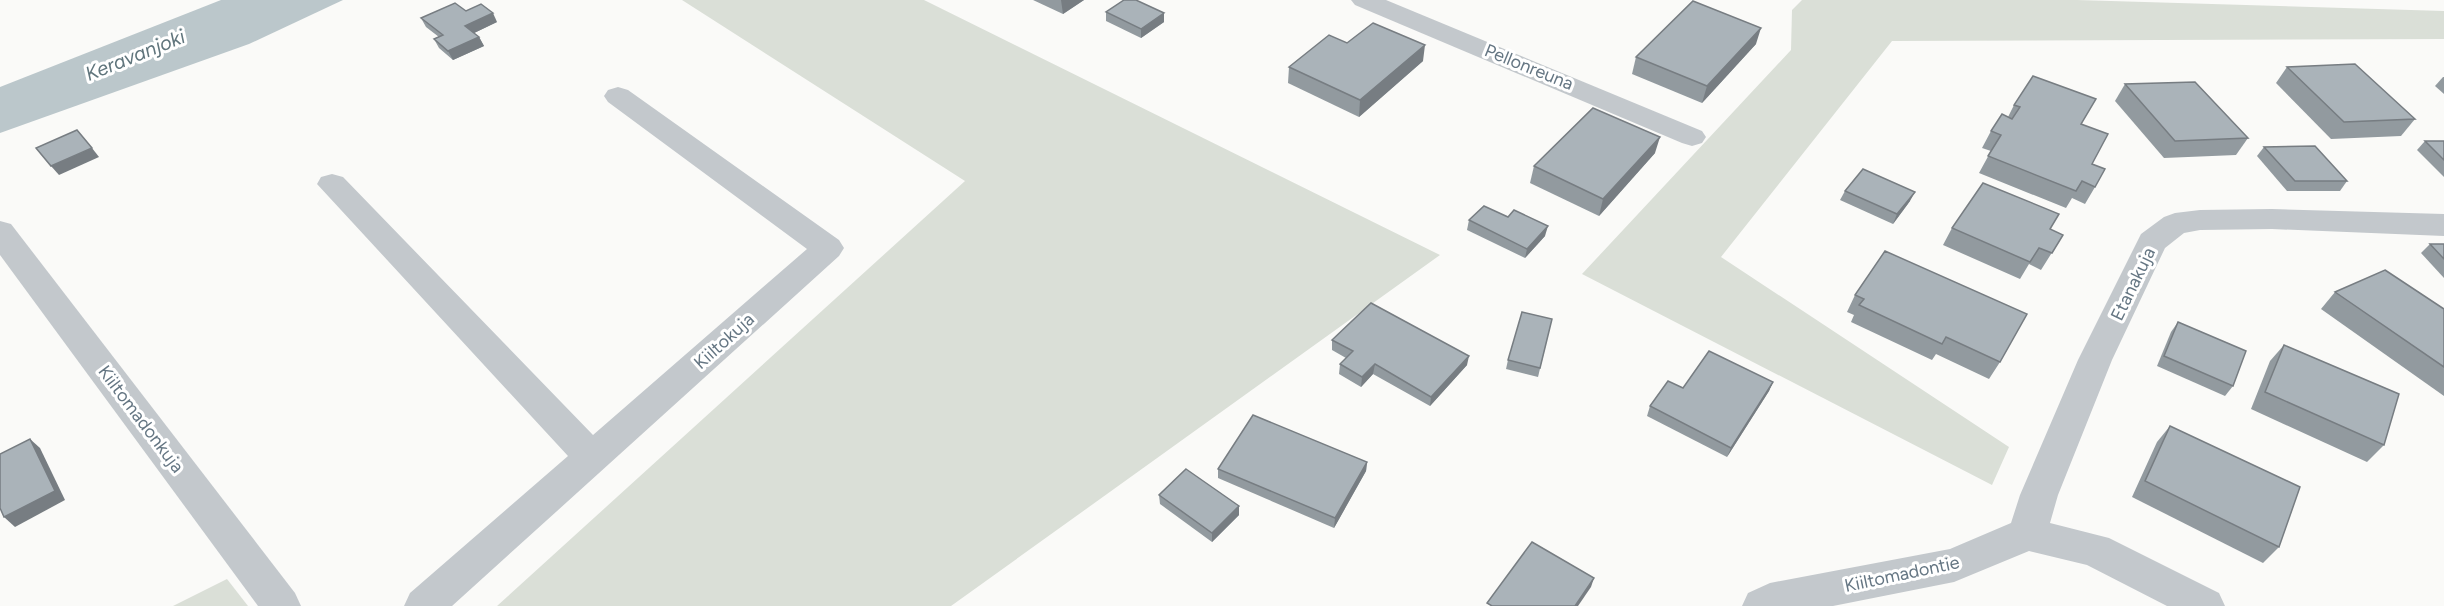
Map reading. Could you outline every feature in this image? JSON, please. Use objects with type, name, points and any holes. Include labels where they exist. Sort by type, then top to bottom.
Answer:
[{"type":"street","name":"Pellonreuna","points":[[1364,0],[1692,137]]},
{"type":"street","name":"Kiiltokuja","points":[[424,606],[828,248],[618,96]]},
{"type":"street","points":[[332,184],[592,458]]},
{"type":"street","name":"Etanakuja","points":[[2027,534],[2039,495],[2095,360],[2152,242],[2175,224],[2200,220],[2272,219],[2444,225]]},
{"type":"street","name":"Kiiltomadonkuja","points":[[0,232],[281,606]]},
{"type":"street","points":[[2027,534],[2095,550],[2205,606]]},
{"type":"street","name":"Kiiltomadontie","points":[[1762,606],[1770,601],[1954,565],[2027,534]]},
{"type":"shaded area","points":[[682,0],[924,0],[1440,255],[951,606],[497,606],[965,181]]},
{"type":"shaded area","points":[[1802,0],[2077,0],[2444,11],[2444,39],[1892,41],[1721,257],[2009,447],[1992,485],[1582,274],[1791,50],[1792,10]]},
{"type":"shaded area","points":[[227,579],[248,606],[173,606]]},
{"type":"water","name":"Keravanjoki","points":[[221,0],[343,0],[249,44],[0,133],[0,87]]},
{"type":"building","points":[[1124,0],[1136,0],[1164,13],[1141,29],[1106,12]]},
{"type":"building","points":[[1693,1],[1761,28],[1707,86],[1636,57]]},
{"type":"building","points":[[455,3],[466,11],[481,4],[493,13],[465,26],[479,37],[448,51],[434,39],[443,35],[421,18]]},
{"type":"building","points":[[1373,23],[1425,45],[1360,100],[1289,67],[1329,35],[1347,43]]},
{"type":"building","points":[[2355,64],[2415,119],[2344,122],[2287,67]]},
{"type":"building","points":[[2033,76],[2096,99],[2081,124],[2108,134],[2092,164],[2105,169],[2095,187],[2082,181],[2076,191],[1988,156],[2001,135],[1991,131],[2002,114],[2012,119],[2020,107],[2014,105]]},
{"type":"building","points":[[2195,82],[2248,138],[2175,141],[2125,84]]},
{"type":"building","points":[[1593,108],[1660,137],[1603,199],[1534,166]]},
{"type":"building","points":[[77,130],[92,148],[51,166],[36,148]]},
{"type":"building","points":[[2425,141],[2444,141],[2444,160]]},
{"type":"building","points":[[2315,146],[2347,181],[2295,181],[2264,147]]},
{"type":"building","points":[[1863,169],[1915,192],[1897,214],[1845,191]]},
{"type":"building","points":[[1983,183],[2059,214],[2050,229],[2063,235],[2052,253],[2039,248],[2030,262],[1952,228]]},
{"type":"building","points":[[1484,206],[1508,217],[1514,210],[1548,226],[1527,249],[1469,220]]},
{"type":"building","points":[[2430,244],[2444,244],[2444,259]]},
{"type":"building","points":[[1885,251],[2027,314],[2000,362],[1946,337],[1942,344],[1859,305],[1864,299],[1855,295]]},
{"type":"building","points":[[2385,270],[2444,309],[2444,367],[2335,292]]},
{"type":"building","points":[[1371,303],[1469,356],[1431,397],[1375,364],[1362,377],[1340,364],[1353,351],[1332,340]]},
{"type":"building","points":[[1522,312],[1552,319],[1540,368],[1508,360]]},
{"type":"building","points":[[2178,322],[2246,351],[2233,386],[2164,356]]},
{"type":"building","points":[[2284,345],[2399,394],[2384,445],[2265,392]]},
{"type":"building","points":[[1709,351],[1773,382],[1731,448],[1650,406],[1668,381],[1683,388]]},
{"type":"building","points":[[1253,415],[1367,462],[1335,518],[1218,469]]},
{"type":"building","points":[[2170,426],[2300,487],[2279,547],[2145,481]]},
{"type":"building","points":[[30,439],[55,491],[4,517],[0,508],[0,454]]},
{"type":"building","points":[[1186,469],[1239,506],[1212,533],[1159,495]]},
{"type":"building","points":[[1532,542],[1594,578],[1575,606],[1492,606],[1487,603]]}]
